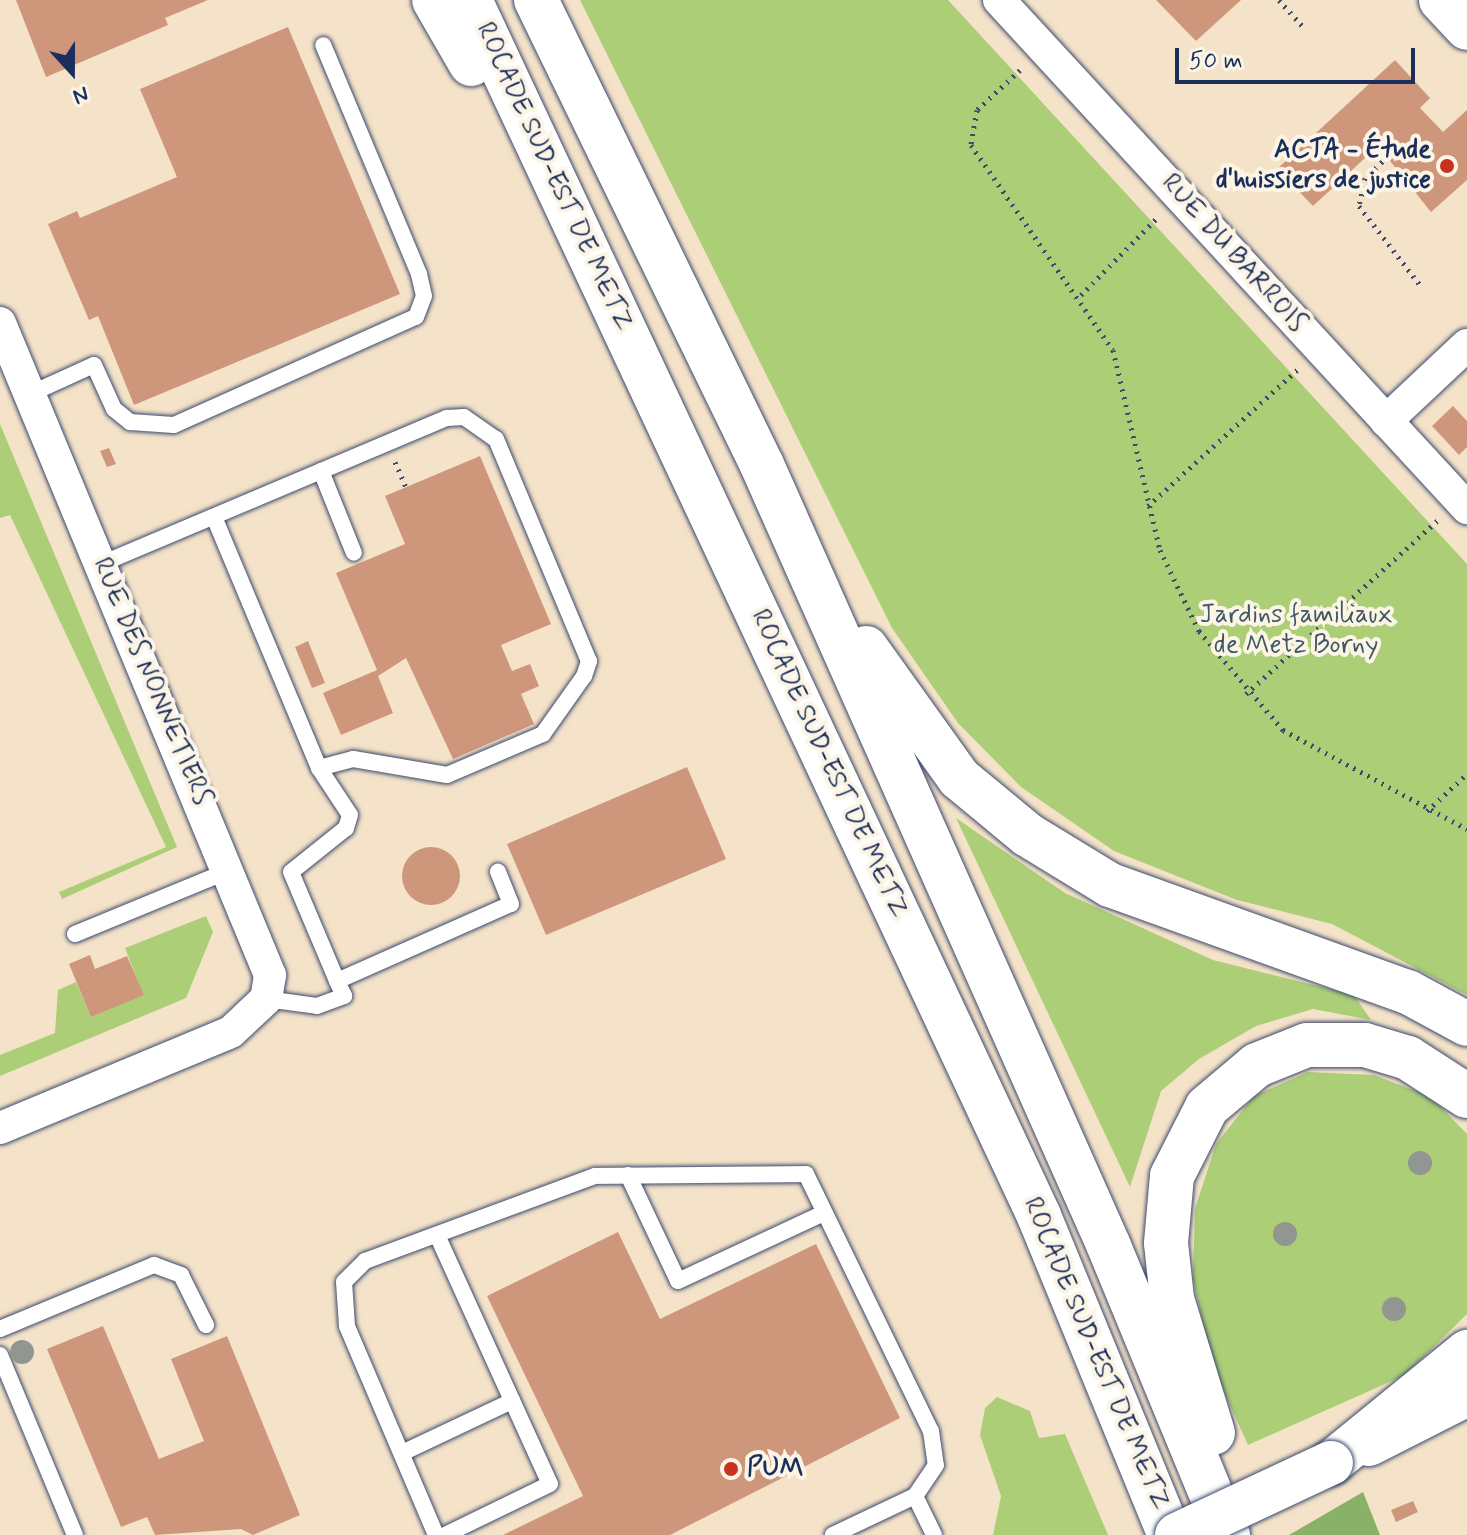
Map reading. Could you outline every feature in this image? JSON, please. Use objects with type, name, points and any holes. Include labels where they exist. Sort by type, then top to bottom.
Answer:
[{"type":"main road","points":[[434,0],[505,131],[589,252]]},
{"type":"main road","name":"ROCADE SUD-EST DE METZ","points":[[470,0],[1039,1216],[1170,1535]]},
{"type":"main road","name":"ROCADE SUD-EST DE METZ","points":[[536,0],[762,465],[1108,1244],[1228,1535]]},
{"type":"main road","points":[[1441,0],[1467,28]]},
{"type":"main road","points":[[762,465],[885,682],[959,778],[1028,835],[1110,885],[1408,992],[1467,1024]]},
{"type":"main road","points":[[1243,1535],[1172,1299],[1168,1206],[1180,1151],[1231,1082],[1307,1045],[1365,1045],[1408,1058],[1467,1096]]},
{"type":"main road","points":[[1039,1216],[1078,1360],[1143,1535]]},
{"type":"main road","points":[[1331,1463],[1467,1352]]},
{"type":"main road","points":[[1177,1535],[1331,1463],[1467,1394]]},
{"type":"main road","points":[[1331,1463],[1467,1418]]},
{"type":"street","name":"RUE DU BARROIS","points":[[999,0],[1464,505]]},
{"type":"street","name":"RUE DES NONNETIERS","points":[[0,323],[262,945],[266,999]]},
{"type":"street","points":[[1386,421],[1467,345]]},
{"type":"street","points":[[0,1128],[231,1032],[266,999]]},
{"type":"lane","points":[[30,394],[94,365],[114,409],[130,422],[174,425],[416,317],[424,296],[419,274],[323,45]]},
{"type":"lane","points":[[101,564],[447,418],[479,422],[496,439],[589,661],[543,734],[447,775],[353,759],[319,768]]},
{"type":"lane","points":[[321,471],[354,553]]},
{"type":"lane","points":[[214,517],[319,768],[350,815],[346,828],[291,872],[344,996],[317,1006],[266,999]]},
{"type":"lane","points":[[75,934],[230,870]]},
{"type":"lane","points":[[337,981],[511,904],[498,871]]},
{"type":"lane","points":[[436,1535],[347,1326],[344,1282],[365,1261],[595,1176],[806,1174],[931,1431],[936,1465],[915,1496],[833,1535]]},
{"type":"lane","points":[[628,1175],[678,1281],[824,1213]]},
{"type":"lane","points":[[437,1235],[550,1484],[445,1535]]},
{"type":"lane","points":[[0,1329],[154,1265],[181,1275],[206,1325]]},
{"type":"lane","points":[[0,1355],[75,1535]]},
{"type":"lane","points":[[402,1453],[512,1401]]},
{"type":"lane","points":[[915,1496],[934,1535]]},
{"type":"path","points":[[1279,0],[1305,29]]},
{"type":"path","points":[[1045,48],[977,110],[971,145],[1081,295],[1113,350],[1148,506],[1180,597],[1246,694],[1315,754],[1467,829]]},
{"type":"path","points":[[1388,156],[1365,178],[1359,206],[1420,285]]},
{"type":"path","points":[[1081,295],[1157,222],[1177,192]]},
{"type":"path","points":[[1148,506],[1319,349]]},
{"type":"path","points":[[1246,694],[1464,505]]},
{"type":"path","points":[[1427,811],[1467,774]]},
{"type":"green space","name":"Jardins familiaux de Metz Borny","points":[[580,0],[948,0],[1467,564],[1467,995],[1332,924],[1237,900],[1114,851],[1021,787],[958,723],[892,628]]},
{"type":"green space","points":[[0,424],[177,847],[62,899],[59,892],[166,847],[10,515],[0,518]]},
{"type":"green space","points":[[956,818],[1065,893],[1213,960],[1354,995],[1371,1020],[1313,1009],[1256,1026],[1199,1059],[1161,1091],[1130,1187]]},
{"type":"green space","points":[[206,916],[213,932],[186,998],[0,1076],[0,1055],[55,1033],[58,990],[76,982],[91,1017],[143,995],[125,948]]},
{"type":"green space","points":[[1308,1072],[1374,1075],[1431,1097],[1467,1134],[1467,1314],[1405,1375],[1248,1445],[1211,1363],[1193,1278],[1195,1209],[1216,1144],[1254,1096]]},
{"type":"green space","points":[[997,1397],[1030,1411],[1039,1438],[1065,1434],[1108,1535],[993,1535],[1001,1496],[980,1435],[985,1408]]},
{"type":"green space","points":[[1363,1492],[1380,1535],[1289,1535]]},
{"type":"building","points":[[16,0],[208,0],[165,18],[168,25],[46,77]]},
{"type":"building","points":[[1156,0],[1241,0],[1196,41]]},
{"type":"building","points":[[288,27],[400,294],[134,405],[98,316],[89,320],[48,224],[77,211],[80,218],[177,177],[140,89]]},
{"type":"building","points":[[1395,60],[1430,98],[1420,108],[1443,132],[1467,110],[1467,180],[1431,212],[1378,146],[1313,206],[1277,169]]},
{"type":"building","points":[[1453,406],[1467,421],[1467,447],[1459,455],[1432,426]]},
{"type":"building","points":[[109,448],[116,464],[107,467],[100,451]]},
{"type":"building","points":[[480,456],[551,624],[501,645],[512,671],[530,664],[539,686],[521,694],[534,724],[453,759],[406,658],[378,676],[393,713],[341,735],[323,693],[377,670],[336,573],[405,544],[385,496]]},
{"type":"building","points":[[308,641],[325,683],[312,688],[295,647]]},
{"type":"building","points":[[687,767],[726,859],[546,935],[507,844]]},
{"type":"building","points":[[431,847],[452,855],[460,876],[452,897],[431,905],[410,897],[402,876],[410,855]]},
{"type":"building","points":[[90,955],[95,969],[127,956],[144,995],[91,1017],[69,964]]},
{"type":"building","points":[[618,1232],[660,1319],[816,1244],[900,1418],[670,1535],[503,1535],[583,1496],[487,1296]]},
{"type":"building","points":[[103,1326],[159,1459],[204,1441],[171,1359],[227,1336],[300,1515],[253,1535],[241,1529],[155,1535],[147,1517],[121,1527],[47,1349]]},
{"type":"building","points":[[1413,1501],[1418,1512],[1396,1522],[1391,1510]]},
{"type":"place","name":"ACTA - Étude d'huissiers de justice","points":[[1447,166]]},
{"type":"place","name":"PUM","points":[[731,1469]]}]
